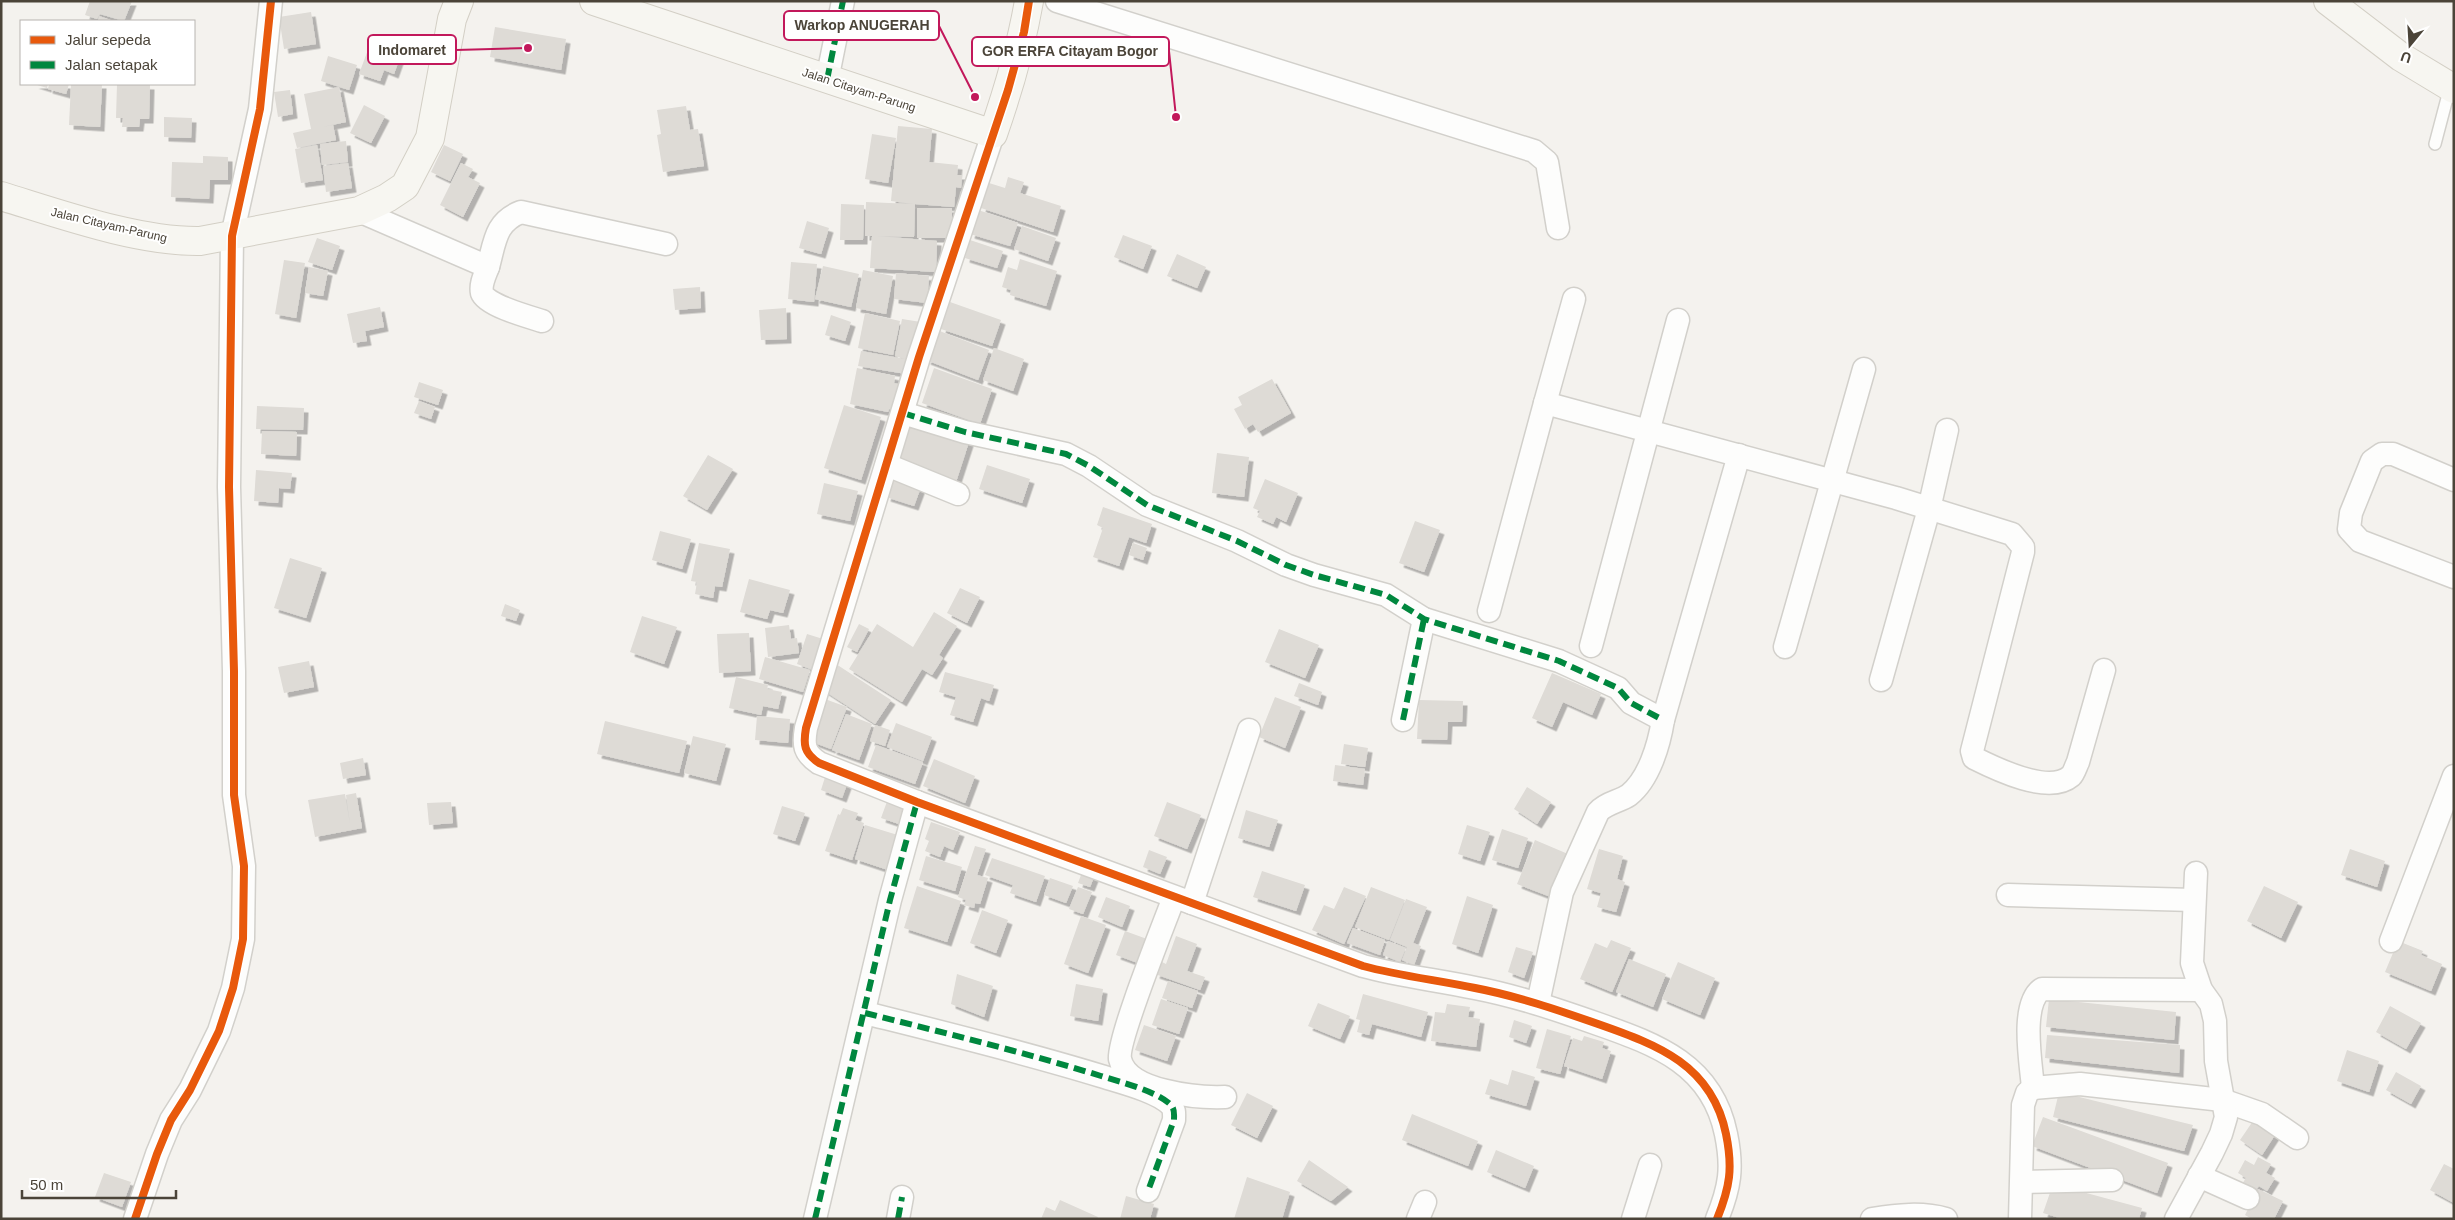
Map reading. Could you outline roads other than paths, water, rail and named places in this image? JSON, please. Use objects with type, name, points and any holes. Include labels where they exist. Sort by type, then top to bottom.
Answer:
[{"type":"street","points":[[135,1219],[157,1154],[171,1120],[190,1090],[218,1031],[234,988],[243,939],[244,866],[234,795],[234,671],[229,486],[232,236],[260,109],[270,1]]},
{"type":"street","name":"Jalan Citayam-Parung","points":[[1,196],[50,211],[159,239],[200,241],[359,211],[387,198],[405,186],[421,159],[430,138],[452,19],[459,1]]},
{"type":"street","name":"Jalan Citayam-Parung","points":[[594,1],[993,134]]},
{"type":"street","points":[[827,80],[843,1]]},
{"type":"street","points":[[1029,1],[1024,32],[1008,90],[919,357],[806,728],[804,749],[809,757],[819,763],[917,802],[1363,966],[1392,974],[1475,988],[1538,1003],[1640,1039],[1668,1052],[1689,1068],[1705,1084],[1724,1124],[1731,1170],[1728,1194],[1717,1219]]},
{"type":"street","points":[[1057,1],[1534,151],[1547,162],[1558,228]]},
{"type":"street","points":[[2328,1],[2401,57],[2452,88]]},
{"type":"street","points":[[359,211],[488,267]]},
{"type":"street","points":[[542,321],[490,302],[482,295],[481,285],[500,226],[509,217],[521,212],[666,244]]},
{"type":"street","points":[[1489,611],[1574,299]]},
{"type":"street","points":[[1591,646],[1678,320]]},
{"type":"street","points":[[1785,647],[1864,369]]},
{"type":"street","points":[[1545,402],[1832,481],[2012,534],[2023,547],[1974,734],[1972,751],[1974,758],[2004,773],[2046,782],[2059,782],[2072,776],[2078,762],[2104,670]]},
{"type":"street","points":[[903,413],[965,432],[1066,454],[1089,466],[1147,505],[1237,541],[1305,572],[1386,594],[1424,619],[1559,661],[1618,688],[1631,702],[1663,720]]},
{"type":"street","points":[[1881,680],[1929,509],[1947,430]]},
{"type":"street","points":[[2454,480],[2393,454],[2382,454],[2372,461],[2351,512],[2349,530],[2360,541],[2454,577]]},
{"type":"street","points":[[1538,1003],[1562,892],[1598,812],[1608,802],[1628,796],[1641,782],[1660,740],[1663,720],[1739,456]]},
{"type":"street","points":[[887,465],[958,494]]},
{"type":"street","points":[[1404,720],[1424,619]]},
{"type":"street","points":[[1225,1097],[1208,1098],[1163,1091],[1130,1074],[1124,1068],[1120,1058],[1125,1034],[1183,900],[1249,730]]},
{"type":"street","points":[[2391,941],[2454,776]]},
{"type":"street","points":[[816,1219],[890,900],[917,802]]},
{"type":"street","points":[[2176,1219],[2223,1129],[2226,1116],[2216,1061],[2214,1021],[2211,1004],[2201,990],[2192,964],[2196,873]]},
{"type":"street","points":[[2008,895],[2194,900]]},
{"type":"street","points":[[2033,1088],[2029,1021],[2031,1003],[2042,989],[2201,990]]},
{"type":"street","points":[[865,1013],[1032,1054],[1131,1085],[1171,1105],[1175,1112],[1174,1120],[1148,1191]]},
{"type":"street","points":[[2020,1219],[2023,1182],[2023,1104],[2027,1093],[2033,1088],[2080,1084],[2222,1100],[2262,1114],[2297,1138]]},
{"type":"street","points":[[1634,1219],[1650,1165]]},
{"type":"street","points":[[2199,1176],[2248,1198]]},
{"type":"street","points":[[2023,1182],[2112,1180]]},
{"type":"street","points":[[1872,1219],[1894,1215],[1931,1214],[1946,1219]]},
{"type":"lane","points":[[2435,144],[2452,88]]},
{"type":"place","name":"Indomaret","points":[[528,48]]},
{"type":"place","name":"Warkop ANUGERAH","points":[[975,97]]},
{"type":"place","name":"GOR ERFA Citayam Bogor","points":[[1176,117]]}]
